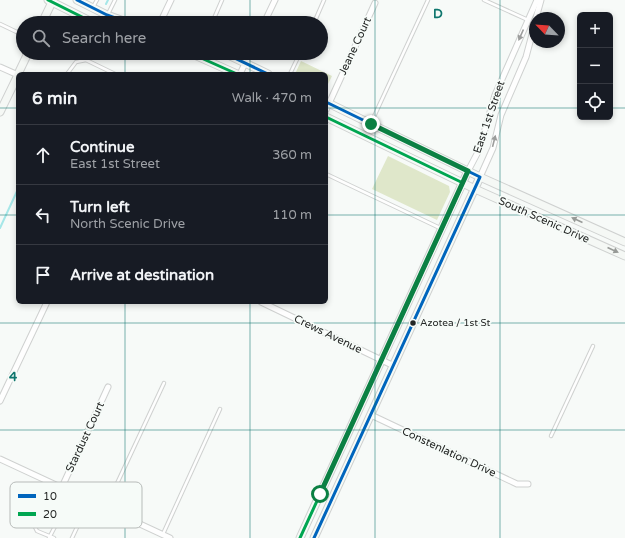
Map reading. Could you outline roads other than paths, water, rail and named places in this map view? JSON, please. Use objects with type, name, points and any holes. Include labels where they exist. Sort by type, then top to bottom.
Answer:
[{"type":"main road","points":[[77,0],[107,15]]},
{"type":"main road","points":[[45,16],[51,1],[80,16]]},
{"type":"main road","points":[[19,72],[25,60]]},
{"type":"main road","points":[[206,60],[234,72]]},
{"type":"main road","points":[[239,60],[264,72]]},
{"type":"main road","points":[[0,112],[16,79]]},
{"type":"main road","name":"South Scenic Drive","points":[[328,105],[371,124],[480,177],[625,242]]},
{"type":"main road","name":"South Scenic Drive","points":[[328,118],[475,189],[625,256]]},
{"type":"main road","name":"East 1st Street","points":[[300,538],[468,171]]},
{"type":"main road","name":"East 1st Street","points":[[314,538],[480,177]]},
{"type":"street","points":[[163,16],[171,0]]},
{"type":"street","points":[[267,16],[275,0]]},
{"type":"street","name":"East 1st Street","points":[[468,171],[479,150],[495,95],[537,0]]},
{"type":"street","points":[[538,12],[541,0]]},
{"type":"street","name":"Jeane Court","points":[[328,103],[375,3]]},
{"type":"street","name":"East 1st Street","points":[[480,177],[493,148],[501,115],[526,57],[529,46]]},
{"type":"street","points":[[240,72],[247,60]]},
{"type":"street","points":[[0,67],[16,74]]},
{"type":"street","points":[[0,402],[46,304]]},
{"type":"street","name":"Crews Avenue","points":[[273,304],[394,366]]},
{"type":"street","name":"Stardust Court","points":[[64,482],[108,387]]},
{"type":"street","name":"Constenlation Drive","points":[[371,415],[517,484],[528,484]]},
{"type":"street","points":[[0,459],[51,482]]},
{"type":"street","points":[[142,525],[170,538]]},
{"type":"lane","points":[[93,8],[97,0]]},
{"type":"lane","points":[[107,15],[115,0]]},
{"type":"lane","points":[[215,16],[222,0]]},
{"type":"lane","points":[[317,16],[324,0]]},
{"type":"lane","points":[[371,124],[428,0]]},
{"type":"lane","points":[[484,0],[528,20]]},
{"type":"lane","points":[[0,24],[16,32]]},
{"type":"lane","points":[[68,72],[76,62],[86,60],[111,72]]},
{"type":"lane","points":[[291,72],[297,60]]},
{"type":"lane","points":[[328,175],[442,229]]},
{"type":"lane","points":[[551,436],[592,346]]},
{"type":"lane","points":[[118,482],[164,384]]},
{"type":"lane","points":[[163,535],[220,409]]},
{"type":"lane","points":[[36,528],[37,531],[54,538]]},
{"type":"lane","points":[[72,538],[77,528]]},
{"type":"waterway","points":[[106,4],[108,0]]},
{"type":"waterway","points":[[0,228],[16,193]]},
{"type":"place","name":"Azotea / 1st St","points":[[413,323]]}]
